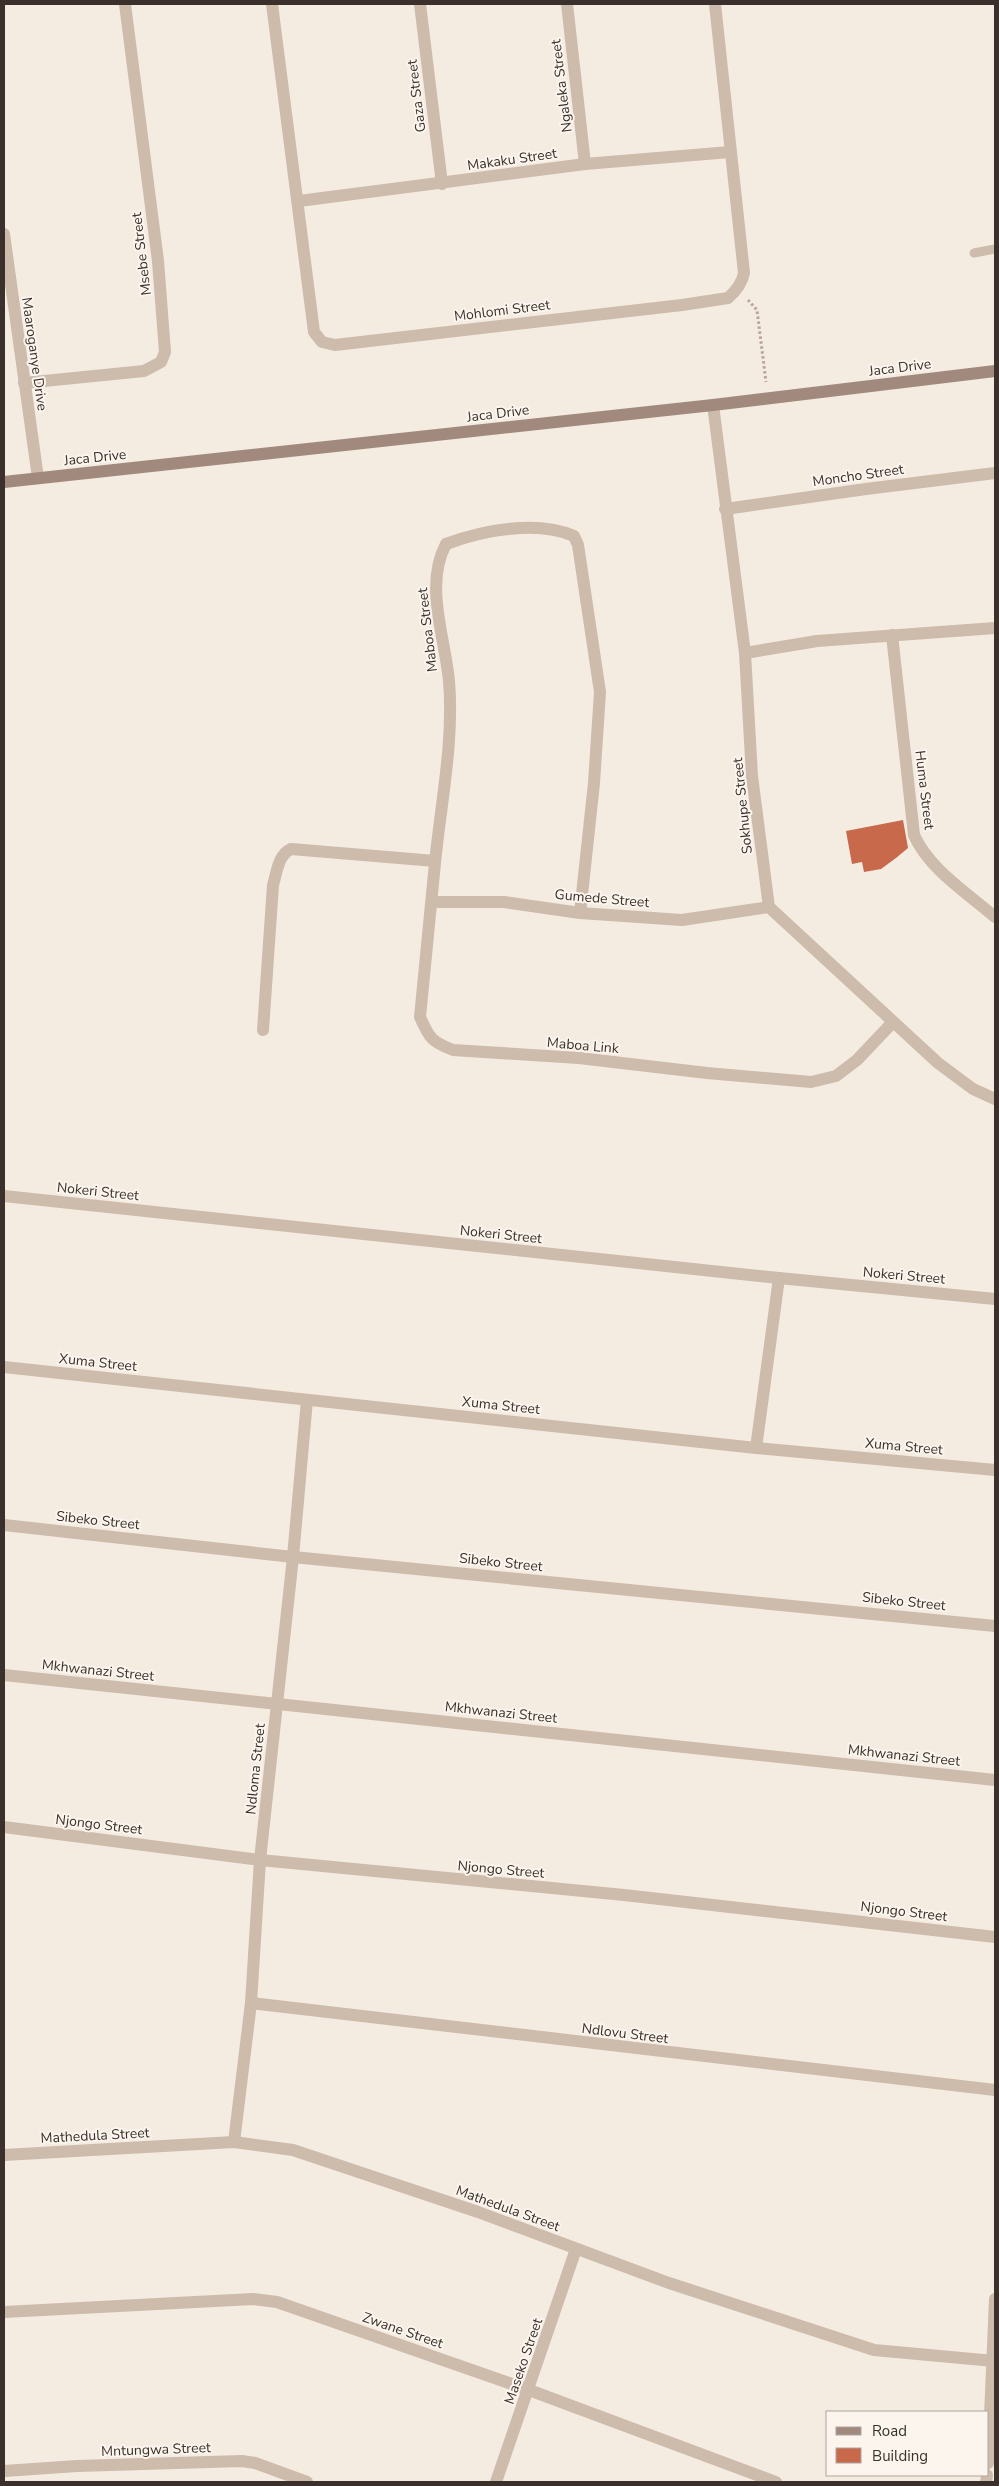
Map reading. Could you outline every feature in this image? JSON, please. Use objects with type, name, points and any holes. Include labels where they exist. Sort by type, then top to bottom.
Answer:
[{"type":"street","name":"Msebe Street","points":[[24,383],[144,371],[161,362],[165,352],[166,343],[158,261],[125,4]]},
{"type":"street","name":"Mohlomi Street","points":[[272,4],[299,201],[314,332],[322,342],[335,345],[691,304],[728,298],[739,288]]},
{"type":"street","name":"Gaza Street","points":[[420,4],[442,184]]},
{"type":"street","name":"Ngaleka Street","points":[[567,4],[586,164]]},
{"type":"street","points":[[715,4],[744,273],[739,288]]},
{"type":"street","name":"Makaku Street","points":[[299,201],[586,164],[730,152]]},
{"type":"street","name":"Maaroganye Drive","points":[[4,234],[38,478]]},
{"type":"street","name":"Jaca Drive","points":[[4,482],[713,405],[995,372]]},
{"type":"street","name":"Sokhupe Street","points":[[713,405],[745,653],[752,776],[769,907]]},
{"type":"street","name":"Moncho Street","points":[[725,509],[866,488],[995,473]]},
{"type":"street","name":"Maboa Street","points":[[435,861],[443,809],[449,737],[449,681],[439,617],[436,578],[439,557],[446,544],[462,538],[514,530],[554,529],[565,532],[574,536],[578,545],[600,692],[594,783],[580,913]]},
{"type":"street","points":[[745,653],[817,641],[892,634],[995,628]]},
{"type":"street","name":"Huma Street","points":[[892,634],[914,835],[919,847],[930,859],[995,916]]},
{"type":"street","points":[[263,1030],[274,885],[279,862],[286,851],[291,849],[435,861]]},
{"type":"street","name":"Maboa Link","points":[[435,861],[420,1017],[428,1035],[435,1043],[453,1050],[580,1058],[707,1073],[811,1082],[836,1076],[857,1060],[893,1022]]},
{"type":"street","name":"Gumede Street","points":[[432,902],[504,902],[580,913],[682,920],[769,907]]},
{"type":"street","points":[[769,907],[893,1022],[959,1079],[973,1089],[995,1099]]},
{"type":"street","name":"Nokeri Street","points":[[4,1196],[995,1299]]},
{"type":"street","points":[[756,1448],[779,1278]]},
{"type":"street","name":"Xuma Street","points":[[4,1367],[756,1448],[995,1470]]},
{"type":"street","name":"Ndloma Street","points":[[234,2142],[251,2004],[260,1860],[293,1557],[307,1400]]},
{"type":"street","name":"Sibeko Street","points":[[4,1524],[293,1557],[995,1626]]},
{"type":"street","name":"Mkhwanazi Street","points":[[4,1675],[995,1780]]},
{"type":"street","name":"Njongo Street","points":[[4,1827],[260,1860],[624,1895],[995,1937]]},
{"type":"street","name":"Ndlovu Street","points":[[251,2004],[995,2090]]},
{"type":"street","name":"Mathedula Street","points":[[4,2156],[234,2142],[268,2145],[318,2157],[669,2283],[874,2350],[994,2362]]},
{"type":"street","name":"Maseko Street","points":[[496,2482],[576,2249]]},
{"type":"street","name":"Zwane Street","points":[[4,2312],[253,2299],[277,2302],[529,2390],[776,2482]]},
{"type":"street","points":[[989,2446],[994,2362],[995,2299]]},
{"type":"street","name":"Mntungwa Street","points":[[4,2471],[76,2466],[242,2461],[307,2482]]},
{"type":"lane","points":[[974,253],[995,249]]},
{"type":"path","points":[[739,288],[757,310],[768,398]]},
{"type":"building","points":[[903,820],[908,848],[881,869],[864,872],[862,862],[852,864],[846,831]]}]
